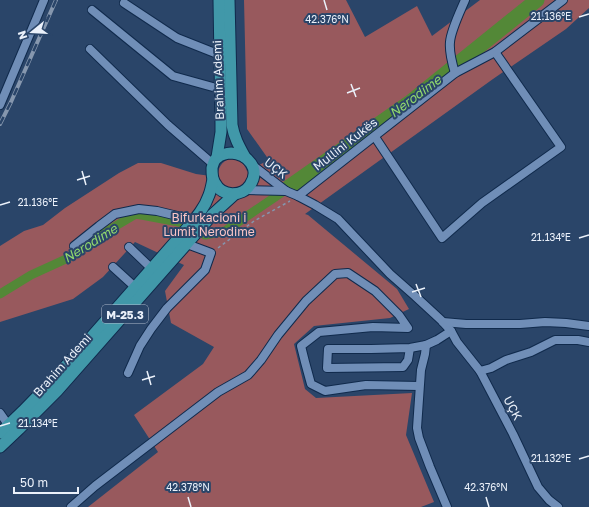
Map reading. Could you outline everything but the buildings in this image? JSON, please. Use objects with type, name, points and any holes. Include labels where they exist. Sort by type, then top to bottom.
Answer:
[{"type":"main road","name":"Brahim Ademi","points":[[0,433],[9,426],[56,377],[152,269],[194,220],[205,204],[213,179],[221,132],[219,0]]},
{"type":"main road","name":"Brahim Ademi","points":[[0,447],[57,391],[213,214],[235,194],[246,190],[252,182],[254,173],[238,144],[232,125],[229,0]]},
{"type":"main road","points":[[215,161],[232,153],[242,154],[248,160]]},
{"type":"main road","points":[[213,179],[218,188],[223,192],[235,194]]},
{"type":"street","points":[[0,105],[38,18],[44,0]]},
{"type":"street","points":[[455,73],[451,57],[450,42],[465,0]]},
{"type":"street","name":"Mullini Kukës","points":[[298,196],[455,73],[495,52],[562,0]]},
{"type":"street","name":"Brahim Ademi","points":[[124,3],[177,38],[220,55]]},
{"type":"street","name":"Brahim Ademi","points":[[92,10],[173,76],[220,89]]},
{"type":"street","points":[[90,50],[168,125],[215,161]]},
{"type":"street","points":[[375,136],[442,238],[482,203],[561,147],[495,52]]},
{"type":"street","name":"UÇK","points":[[248,160],[286,191],[315,205],[338,219],[390,274],[443,322],[480,371],[513,434],[538,487],[549,500],[558,507]]},
{"type":"street","name":"UÇK","points":[[246,190],[286,191]]},
{"type":"street","points":[[74,246],[116,214],[139,209],[157,211],[194,220]]},
{"type":"street","points":[[128,373],[140,346],[167,308],[205,270],[211,253],[187,244]]},
{"type":"street","points":[[129,247],[152,269]]},
{"type":"street","points":[[113,267],[135,287]]},
{"type":"street","points":[[71,507],[95,486],[218,392],[248,375],[306,301],[335,274],[348,273],[375,291],[399,315],[408,328],[373,327],[320,332],[301,346],[311,384],[325,391],[366,385],[420,386]]},
{"type":"street","points":[[443,322],[466,324],[520,324],[545,322],[589,326]]},
{"type":"street","points":[[410,348],[408,360],[404,367],[327,368],[328,349],[410,348],[426,345],[451,331]]},
{"type":"street","points":[[480,371],[491,368],[506,360],[531,352],[555,340],[578,340],[589,342]]},
{"type":"street","points":[[426,345],[421,370],[417,428],[419,438],[430,467],[447,507]]},
{"type":"street","points":[[0,413],[9,426]]},
{"type":"path","points":[[211,253],[254,221],[298,196]]},
{"type":"green space","name":"Bifurkacioni i Lumit Nerodime","points":[[244,0],[346,0],[365,37],[417,6],[432,36],[480,0],[589,0],[589,8],[566,29],[493,79],[305,214],[397,289],[409,309],[390,318],[314,326],[294,344],[305,389],[316,398],[412,393],[406,435],[434,502],[421,507],[88,507],[158,452],[134,415],[203,364],[214,347],[171,323],[165,291],[184,265],[135,242],[103,277],[73,299],[0,322],[0,246],[24,231],[43,225],[65,208],[119,173],[138,163],[161,163],[196,174],[218,177],[221,165],[230,159],[239,161],[244,165],[247,171],[269,160],[247,129]]},
{"type":"waterway","name":"Nerodime","points":[[289,187],[409,103],[537,0]]},
{"type":"waterway","name":"Nerodime","points":[[205,235],[225,231],[281,193]]},
{"type":"waterway","name":"Nerodime","points":[[0,294],[31,275],[66,259],[136,214],[184,223]]},
{"type":"railway","points":[[0,124],[56,0]]}]
